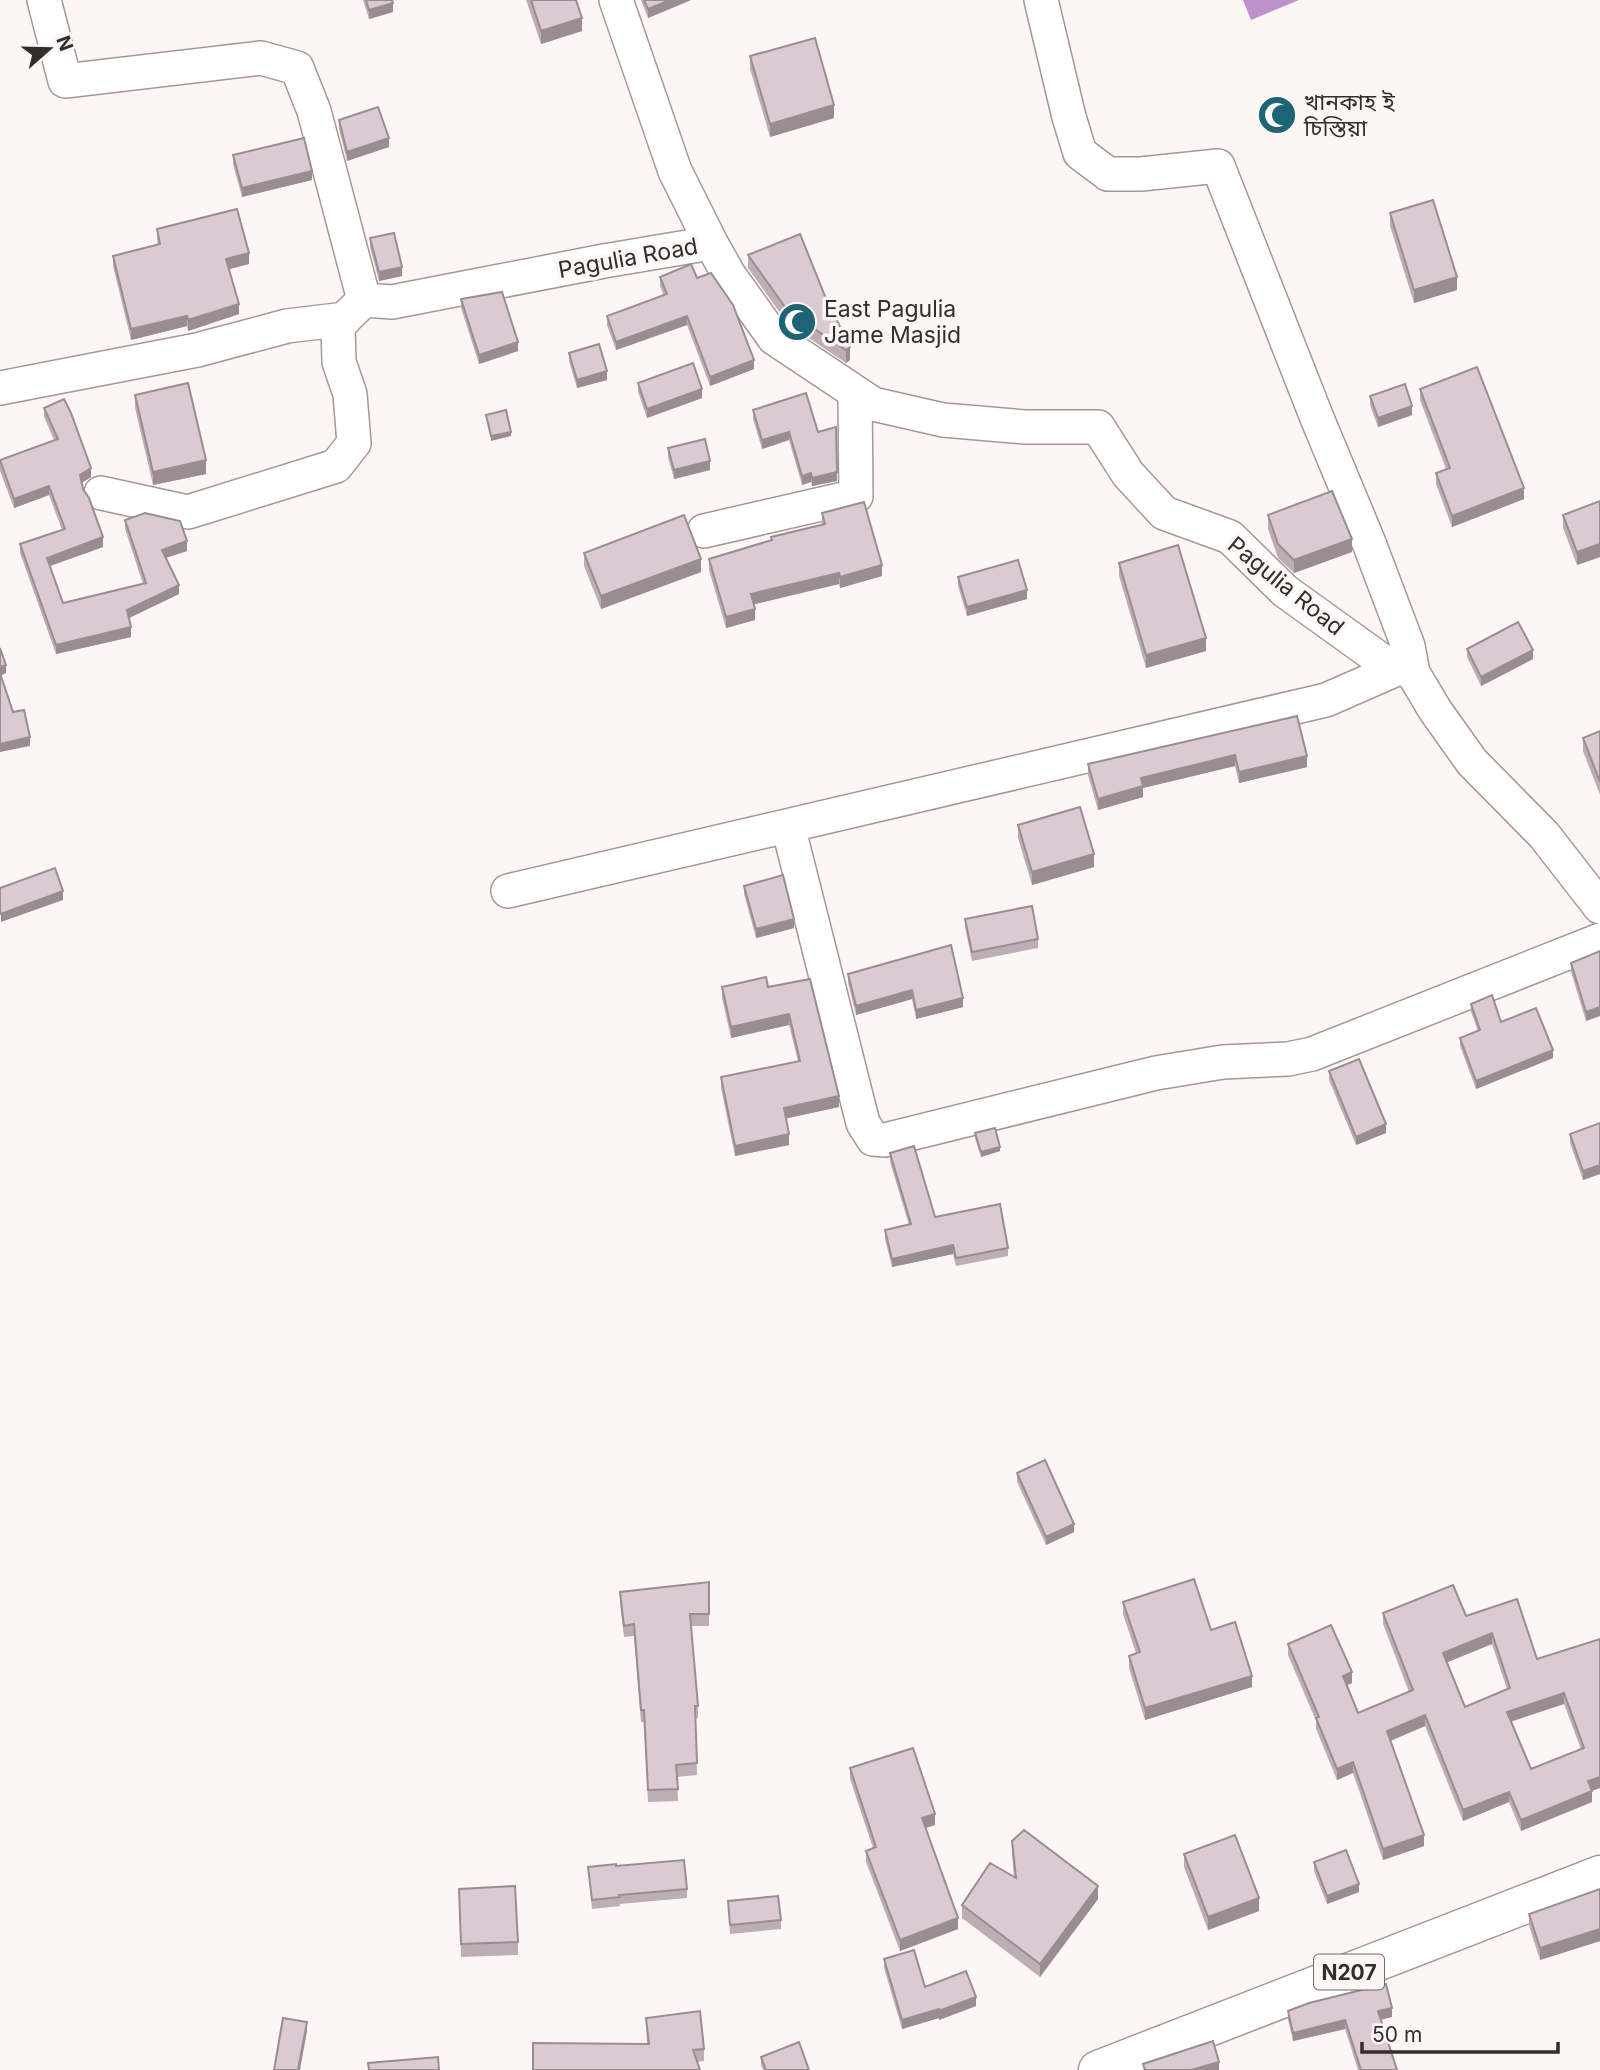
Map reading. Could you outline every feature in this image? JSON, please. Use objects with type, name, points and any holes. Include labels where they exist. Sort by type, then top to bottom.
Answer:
[{"type":"highway","name":"N207","points":[[1098,2070],[1600,1875]]},
{"type":"street","points":[[44,0],[65,80],[261,58],[297,68],[314,111],[354,309],[338,325],[339,362],[350,394],[354,443],[336,466],[188,512],[101,493]]},
{"type":"street","points":[[616,0],[675,171],[711,243]]},
{"type":"street","points":[[1041,0],[1080,153],[1108,174],[1141,174],[1218,166],[1408,646],[1406,671],[1472,762],[1544,835],[1600,907]]},
{"type":"street","name":"Pagulia Road","points":[[0,388],[197,349],[354,309],[711,243],[729,275],[774,338],[873,404],[943,421],[1025,427],[1098,427],[1128,474],[1164,513],[1230,537],[1285,591],[1381,660],[1406,671]]},
{"type":"street","points":[[704,531],[856,496],[856,393]]},
{"type":"street","points":[[508,891],[1326,700],[1406,671]]},
{"type":"street","points":[[788,825],[863,1123],[873,1139],[885,1140],[1156,1073],[1223,1062],[1288,1059],[1312,1054],[1600,940]]},
{"type":"shaded area","points":[[1243,0],[1299,0],[1251,20]]},
{"type":"building","points":[[366,0],[392,0],[393,3],[369,10]]},
{"type":"building","points":[[531,0],[576,0],[582,18],[541,31]]},
{"type":"building","points":[[644,0],[670,0],[648,9]]},
{"type":"building","points":[[815,38],[834,105],[770,124],[750,56]]},
{"type":"building","points":[[378,107],[389,138],[347,152],[339,120]]},
{"type":"building","points":[[304,138],[312,171],[242,188],[233,155]]},
{"type":"building","points":[[1433,200],[1457,277],[1414,290],[1390,213]]},
{"type":"building","points":[[237,209],[249,253],[226,259],[239,304],[188,320],[187,316],[131,329],[113,256],[160,244],[157,229]]},
{"type":"building","points":[[394,233],[402,267],[379,272],[370,238]]},
{"type":"building","points":[[800,234],[825,296],[850,347],[846,350],[788,311],[748,255]]},
{"type":"building","points":[[691,264],[697,278],[711,273],[733,305],[754,360],[710,377],[687,316],[616,342],[607,316],[667,294],[660,277]]},
{"type":"building","points":[[502,292],[518,342],[479,355],[461,299]]},
{"type":"building","points":[[599,344],[607,371],[577,380],[569,353]]},
{"type":"building","points":[[693,363],[702,389],[647,409],[638,383]]},
{"type":"building","points":[[1477,367],[1524,488],[1452,516],[1436,473],[1450,468],[1420,389]]},
{"type":"building","points":[[188,383],[206,460],[153,472],[135,395]]},
{"type":"building","points":[[1405,384],[1412,406],[1378,418],[1370,396]]},
{"type":"building","points":[[806,393],[818,432],[836,427],[837,472],[812,478],[811,473],[802,476],[789,432],[762,440],[753,410]]},
{"type":"building","points":[[64,399],[91,468],[80,475],[103,537],[47,558],[63,603],[146,583],[125,520],[145,513],[180,521],[187,541],[162,550],[179,585],[127,610],[131,627],[56,645],[20,544],[65,529],[49,486],[14,499],[0,460],[58,439],[44,408]]},
{"type":"building","points":[[506,410],[511,432],[491,436],[486,415]]},
{"type":"building","points":[[705,439],[710,461],[674,470],[668,448]]},
{"type":"building","points":[[1332,491],[1352,539],[1294,560],[1278,544],[1268,515]]},
{"type":"building","points":[[1600,501],[1600,544],[1577,552],[1563,515]]},
{"type":"building","points":[[864,502],[882,565],[840,577],[839,573],[751,594],[755,609],[726,617],[709,559],[772,540],[771,537],[825,524],[822,513]]},
{"type":"building","points":[[684,515],[701,559],[601,596],[584,553]]},
{"type":"building","points":[[1178,545],[1206,638],[1146,655],[1119,563]]},
{"type":"building","points":[[1018,560],[1027,590],[967,607],[958,577]]},
{"type":"building","points":[[1518,622],[1533,650],[1481,677],[1467,649]]},
{"type":"building","points":[[0,648],[6,665],[0,667]]},
{"type":"building","points":[[0,673],[13,712],[24,710],[30,737],[0,744]]},
{"type":"building","points":[[1297,716],[1307,756],[1239,772],[1235,755],[1141,778],[1143,786],[1098,799],[1088,764]]},
{"type":"building","points":[[1600,731],[1600,782],[1583,738]]},
{"type":"building","points":[[1080,807],[1094,854],[1032,872],[1018,825]]},
{"type":"building","points":[[55,868],[63,891],[1,914],[0,888]]},
{"type":"building","points":[[783,875],[794,919],[756,929],[744,886]]},
{"type":"building","points":[[1032,906],[1038,939],[972,952],[965,919]]},
{"type":"building","points":[[951,945],[963,998],[916,1010],[912,990],[856,1006],[848,974]]},
{"type":"building","points":[[1600,951],[1600,1007],[1586,1012],[1571,963]]},
{"type":"building","points":[[766,977],[768,987],[810,979],[839,1096],[784,1108],[789,1134],[735,1146],[721,1077],[800,1061],[789,1014],[731,1027],[722,987]]},
{"type":"building","points":[[1492,995],[1501,1022],[1536,1008],[1553,1050],[1476,1081],[1460,1038],[1480,1030],[1471,1004]]},
{"type":"building","points":[[1359,1059],[1386,1124],[1356,1137],[1329,1071]]},
{"type":"building","points":[[1600,1123],[1600,1165],[1583,1171],[1570,1134]]},
{"type":"building","points":[[995,1128],[1000,1147],[981,1152],[975,1133]]},
{"type":"building","points":[[914,1146],[935,1217],[1000,1204],[1008,1248],[956,1258],[953,1245],[892,1259],[885,1230],[911,1224],[890,1153]]},
{"type":"building","points":[[1045,1460],[1074,1524],[1046,1537],[1017,1473]]},
{"type":"building","points":[[1194,1579],[1211,1630],[1235,1622],[1252,1676],[1145,1708],[1129,1656],[1140,1652],[1123,1602]]},
{"type":"building","points":[[709,1582],[709,1614],[690,1614],[698,1706],[695,1706],[697,1763],[676,1765],[678,1789],[648,1790],[644,1710],[641,1710],[634,1624],[624,1626],[620,1592]]},
{"type":"building","points":[[1453,1585],[1466,1616],[1517,1599],[1537,1659],[1600,1639],[1600,1777],[1588,1781],[1592,1791],[1521,1820],[1509,1792],[1463,1810],[1425,1715],[1387,1731],[1424,1835],[1383,1849],[1353,1762],[1337,1769],[1316,1718],[1319,1717],[1288,1644],[1331,1625],[1352,1672],[1343,1676],[1358,1713],[1413,1690],[1383,1613]],"holes":[[[1492,1633],[1510,1688],[1465,1707],[1443,1653]],[[1564,1693],[1584,1748],[1531,1769],[1507,1712]]]},
{"type":"building","points":[[913,1748],[935,1814],[922,1818],[958,1918],[900,1940],[866,1851],[876,1847],[850,1768]]},
{"type":"building","points":[[1024,1830],[1098,1886],[1040,1964],[962,1905],[990,1863],[1016,1878],[1012,1841]]},
{"type":"building","points":[[1235,1835],[1259,1898],[1208,1917],[1184,1854]]},
{"type":"building","points":[[1346,1850],[1359,1884],[1327,1896],[1314,1862]]},
{"type":"building","points":[[684,1860],[687,1889],[592,1900],[588,1867]]},
{"type":"building","points":[[515,1886],[518,1942],[461,1944],[459,1889]]},
{"type":"building","points":[[1600,1889],[1600,1929],[1540,1948],[1529,1914]]},
{"type":"building","points":[[778,1896],[781,1920],[730,1925],[728,1901]]},
{"type":"building","points":[[914,1950],[925,1987],[966,1971],[976,1997],[939,2011],[902,2020],[884,1959]]},
{"type":"building","points":[[1386,1984],[1392,2008],[1378,2011],[1397,2070],[1361,2070],[1345,2020],[1293,2033],[1288,2011],[1309,2003]]},
{"type":"building","points":[[700,2011],[704,2049],[693,2050],[700,2070],[533,2070],[533,2043],[649,2044],[646,2018]]},
{"type":"building","points":[[283,2018],[307,2022],[298,2070],[274,2070]]},
{"type":"building","points":[[1213,2041],[1219,2062],[1191,2070],[1145,2070],[1143,2064]]},
{"type":"building","points":[[799,2042],[809,2070],[766,2070],[761,2057]]},
{"type":"building","points":[[438,2057],[439,2070],[369,2070],[368,2063]]},
{"type":"place","name":"খানকাহ ই চিস্তিয়া","points":[[1277,115]]},
{"type":"place","name":"East Pagulia Jame Masjid","points":[[797,322]]}]
